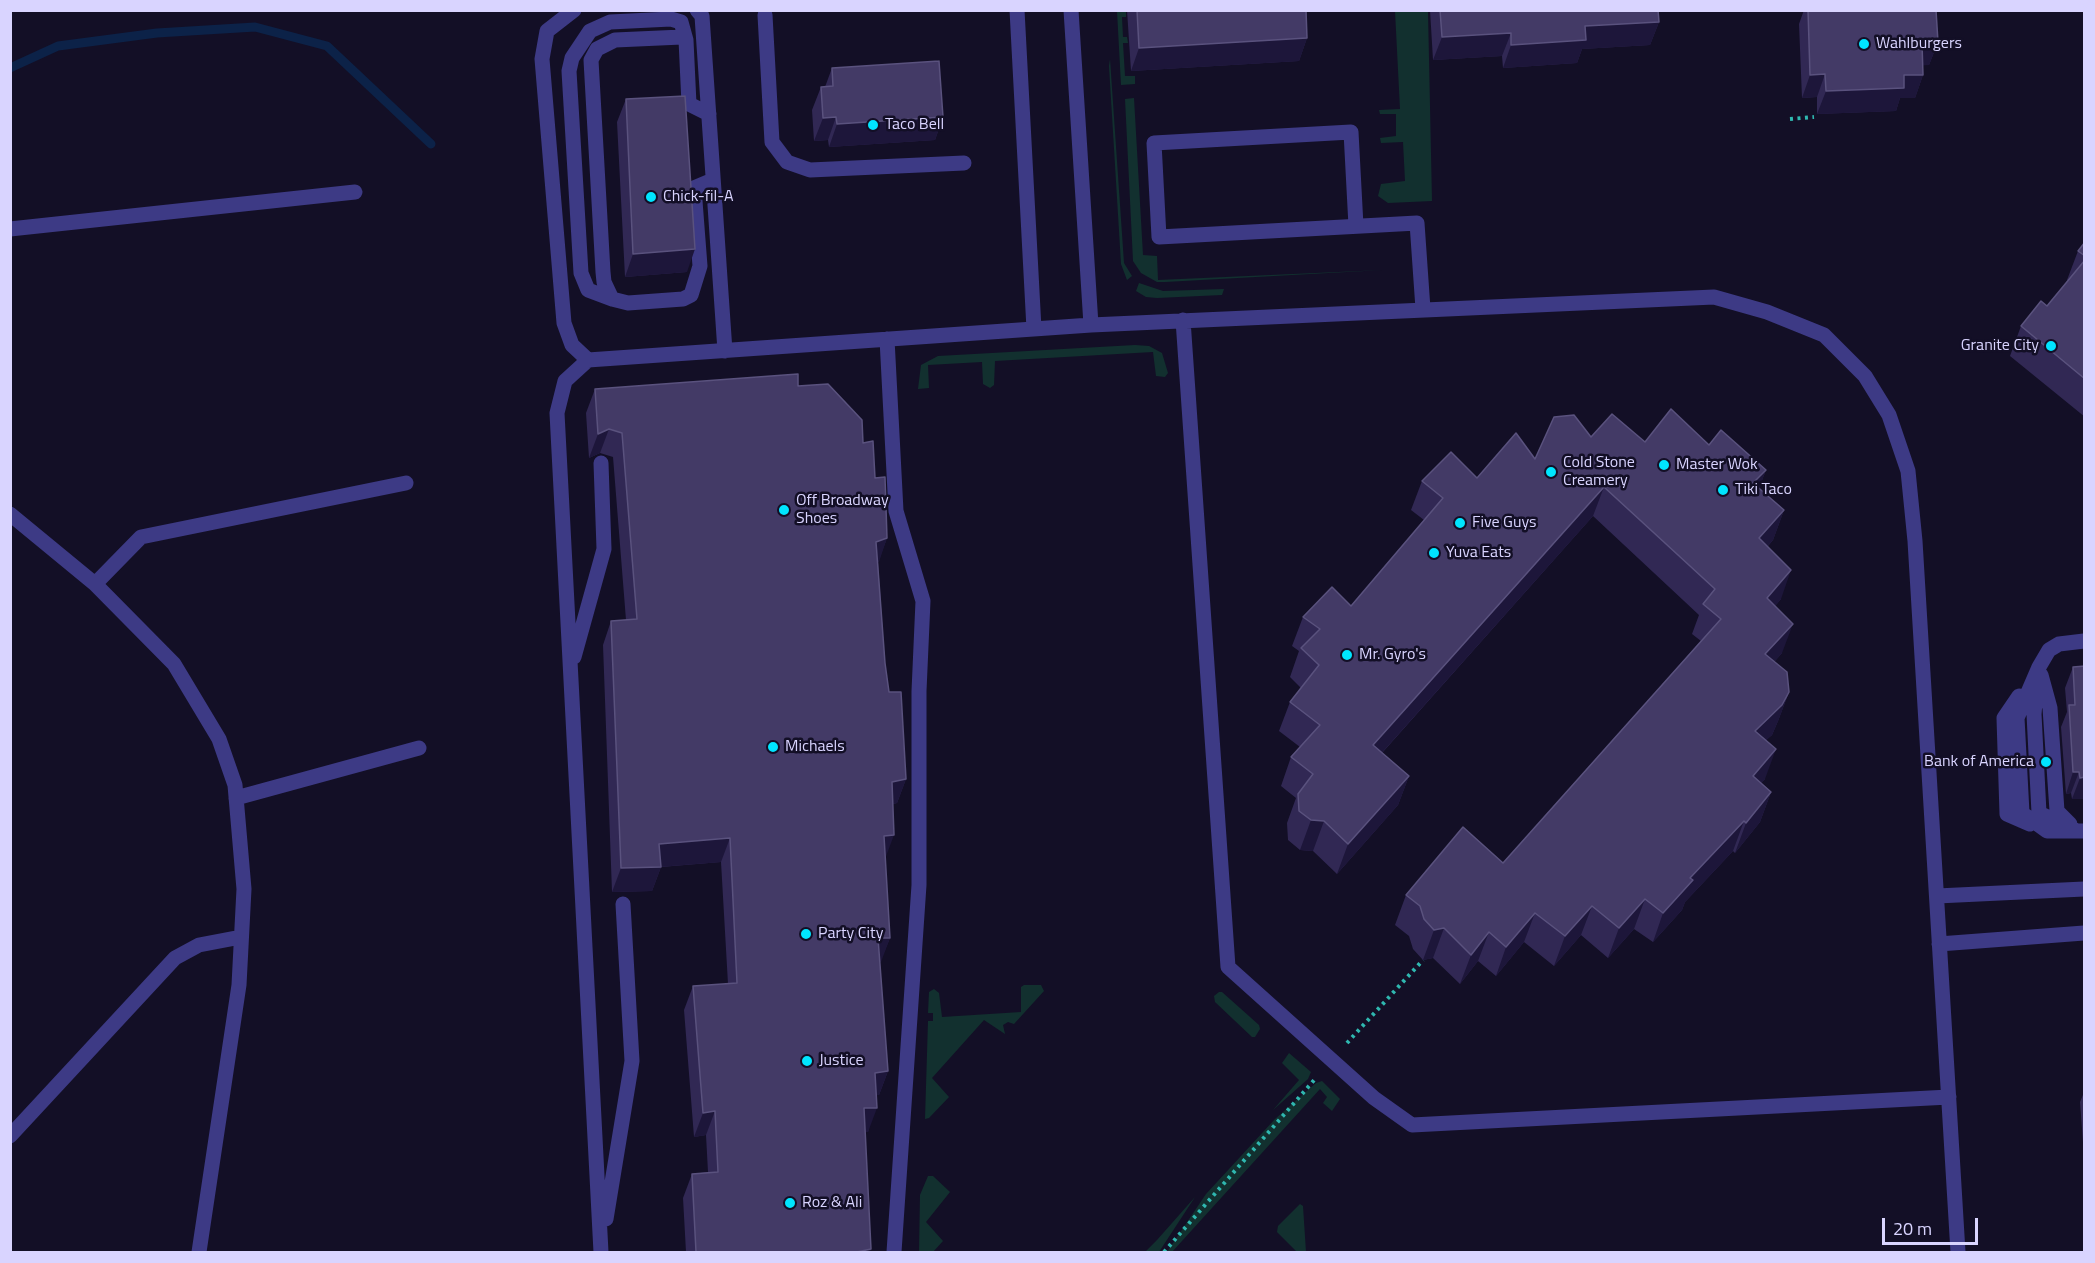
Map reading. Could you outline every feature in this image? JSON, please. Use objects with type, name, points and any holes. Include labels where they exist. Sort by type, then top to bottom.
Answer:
[{"type":"street","points":[[574,10],[547,32],[542,59],[564,323],[572,345],[588,360]]},
{"type":"street","points":[[697,10],[702,16],[725,351]]},
{"type":"street","points":[[1017,10],[1034,329]]},
{"type":"street","points":[[1071,10],[1091,325]]},
{"type":"street","points":[[765,15],[772,142],[787,162],[810,170],[964,163]]},
{"type":"street","points":[[709,114],[689,104],[686,40],[681,22],[671,19],[610,22],[590,31],[572,58],[569,71],[581,273],[588,290],[628,303],[683,299],[691,295],[695,288],[699,266],[694,188],[713,180]]},
{"type":"street","points":[[612,299],[604,282],[603,272],[591,60],[597,49],[615,40],[677,36],[686,40]]},
{"type":"street","points":[[1356,226],[1351,132],[1154,143],[1159,237],[1417,223],[1423,309]]},
{"type":"street","points":[[10,229],[355,192]]},
{"type":"street","points":[[601,1251],[557,413],[565,381],[588,360],[1091,325],[1714,297],[1767,312],[1824,335],[1865,376],[1889,415],[1908,471],[1916,542],[1958,1252]]},
{"type":"street","points":[[1183,320],[1228,967],[1374,1098],[1412,1125],[1949,1096]]},
{"type":"street","points":[[886,339],[896,511],[923,601],[919,692],[919,885],[894,1252]]},
{"type":"street","points":[[571,671],[604,549],[601,464]]},
{"type":"street","points":[[95,584],[141,537],[406,483]]},
{"type":"street","points":[[10,514],[95,584],[174,664],[219,739],[235,785],[244,889],[239,985],[199,1252]]},
{"type":"street","points":[[2082,832],[2047,831],[2022,813],[2017,718],[2039,666],[2049,650],[2059,644],[2085,641]]},
{"type":"street","points":[[2039,666],[2050,708],[2057,811],[2082,832]]},
{"type":"street","points":[[236,798],[418,748]]},
{"type":"street","points":[[1937,896],[2085,888]]},
{"type":"street","points":[[601,1251],[632,1062],[623,904]]},
{"type":"street","points":[[1939,944],[2085,933]]},
{"type":"street","points":[[10,1136],[176,958],[199,945],[242,937]]},
{"type":"path","points":[[1790,119],[1814,117]]},
{"type":"path","points":[[1164,1252],[1331,1060],[1424,960]]},
{"type":"green space","points":[[1117,11],[1126,11],[1126,17],[1122,17],[1123,37],[1127,37],[1128,43],[1123,43],[1125,76],[1135,76],[1135,84],[1121,85]]},
{"type":"green space","points":[[1395,11],[1428,11],[1432,201],[1388,203],[1378,196],[1381,184],[1405,181],[1403,142],[1381,143],[1380,138],[1396,136],[1396,114],[1380,114],[1379,110],[1400,109]]},
{"type":"green space","points":[[1110,59],[1124,263],[1132,276],[1127,280],[1121,264]]},
{"type":"green space","points":[[1134,98],[1143,255],[1157,256],[1158,280],[1383,270],[1165,282],[1157,282],[1141,273],[1133,261],[1125,99]]},
{"type":"green space","points":[[1139,283],[1163,291],[1224,289],[1222,295],[1157,298],[1146,297],[1136,291]]},
{"type":"green space","points":[[1149,346],[1162,353],[1168,373],[1165,377],[1156,376],[1153,352],[995,361],[994,385],[990,388],[983,384],[982,362],[928,365],[929,388],[918,389],[921,365],[938,356]]},
{"type":"green space","points":[[1041,985],[1044,991],[1014,1024],[1008,1022],[1003,1025],[1005,1034],[984,1020],[932,1078],[949,1097],[929,1118],[925,1119],[928,1021],[933,1021],[933,1013],[928,1013],[929,992],[934,989],[939,993],[942,1017],[1021,1012],[1021,987]]},
{"type":"green space","points":[[1222,992],[1259,1025],[1260,1029],[1255,1037],[1252,1037],[1215,1002],[1214,996]]},
{"type":"green space","points":[[1289,1053],[1311,1072],[1308,1079],[1273,1110],[1299,1080],[1282,1063]]},
{"type":"green space","points":[[1322,1081],[1340,1099],[1332,1111],[1323,1103],[1327,1097],[1320,1089],[1172,1252],[1167,1252],[1206,1194],[1275,1119],[1316,1083]]},
{"type":"green space","points":[[928,1176],[933,1176],[950,1192],[926,1222],[943,1241],[933,1252],[919,1252],[920,1195]]},
{"type":"green space","points":[[1195,1197],[1159,1252],[1145,1252],[1157,1240]]},
{"type":"green space","points":[[1300,1204],[1303,1206],[1306,1252],[1297,1252],[1277,1232],[1278,1226]]},
{"type":"building","points":[[1137,10],[1306,10],[1307,38],[1139,48]]},
{"type":"building","points":[[1440,10],[1658,10],[1659,22],[1585,26],[1586,40],[1511,45],[1511,33],[1442,37]]},
{"type":"building","name":"Wahlburgers","points":[[1808,10],[1936,10],[1938,42],[1922,43],[1923,75],[1904,75],[1904,88],[1826,91],[1825,74],[1810,75]]},
{"type":"building","points":[[939,61],[943,117],[837,124],[836,117],[823,118],[821,87],[833,86],[832,68]]},
{"type":"building","name":"Chick-fil-A","points":[[685,96],[695,249],[633,254],[626,99]]},
{"type":"building","points":[[2085,242],[2085,256],[2078,251]]},
{"type":"building","points":[[2085,260],[2085,379],[2021,326],[2041,301],[2047,306]]},
{"type":"building","points":[[798,374],[798,386],[828,384],[862,420],[863,443],[873,441],[875,478],[885,477],[887,538],[876,542],[885,663],[889,692],[901,692],[906,779],[892,782],[894,835],[884,836],[890,938],[878,938],[888,1071],[875,1073],[877,1108],[864,1108],[871,1249],[857,1252],[696,1252],[692,1174],[718,1172],[715,1111],[703,1113],[693,986],[737,983],[730,838],[659,844],[661,867],[621,868],[611,621],[637,619],[622,433],[609,429],[598,434],[595,389]]},
{"type":"building","points":[[1671,409],[1709,445],[1721,430],[1766,470],[1753,483],[1784,510],[1759,538],[1791,570],[1767,598],[1793,624],[1765,654],[1787,672],[1789,692],[1782,705],[1755,731],[1776,749],[1753,776],[1771,792],[1746,823],[1744,821],[1690,878],[1693,880],[1663,913],[1645,899],[1619,928],[1592,906],[1565,936],[1535,913],[1506,947],[1489,932],[1471,955],[1444,928],[1434,930],[1424,919],[1420,906],[1406,895],[1463,827],[1503,863],[1721,619],[1703,604],[1715,589],[1604,487],[1373,745],[1409,776],[1348,844],[1324,821],[1311,820],[1299,811],[1298,794],[1313,774],[1291,757],[1320,725],[1290,702],[1319,665],[1301,648],[1320,629],[1303,617],[1332,587],[1351,606],[1443,498],[1422,481],[1451,452],[1477,478],[1516,433],[1535,459],[1554,417],[1574,415],[1591,437],[1612,414],[1645,442]]},
{"type":"building","points":[[2085,666],[2085,777],[2080,778],[2079,772],[2073,772],[2069,705],[2075,705],[2073,667]]},
{"type":"waterway","points":[[10,68],[58,46],[157,33],[255,27],[327,46],[431,144]]},
{"type":"place","name":"Wahlburgers","points":[[1864,44]]},
{"type":"place","name":"Taco Bell","points":[[873,125]]},
{"type":"place","name":"Chick-fil-A","points":[[651,197]]},
{"type":"place","name":"Granite City","points":[[2051,346]]},
{"type":"place","name":"Master Wok","points":[[1664,465]]},
{"type":"place","name":"Cold Stone Creamery","points":[[1551,472]]},
{"type":"place","name":"Tiki Taco","points":[[1723,490]]},
{"type":"place","name":"Off Broadway Shoes","points":[[784,510]]},
{"type":"place","name":"Five Guys","points":[[1460,523]]},
{"type":"place","name":"Yuva Eats","points":[[1434,553]]},
{"type":"place","name":"Mr. Gyro's","points":[[1347,655]]},
{"type":"place","name":"Michaels","points":[[773,747]]},
{"type":"place","name":"Bank of America","points":[[2046,762]]},
{"type":"place","name":"Party City","points":[[806,934]]},
{"type":"place","name":"Justice","points":[[807,1061]]},
{"type":"place","name":"Roz & Ali","points":[[790,1203]]}]
